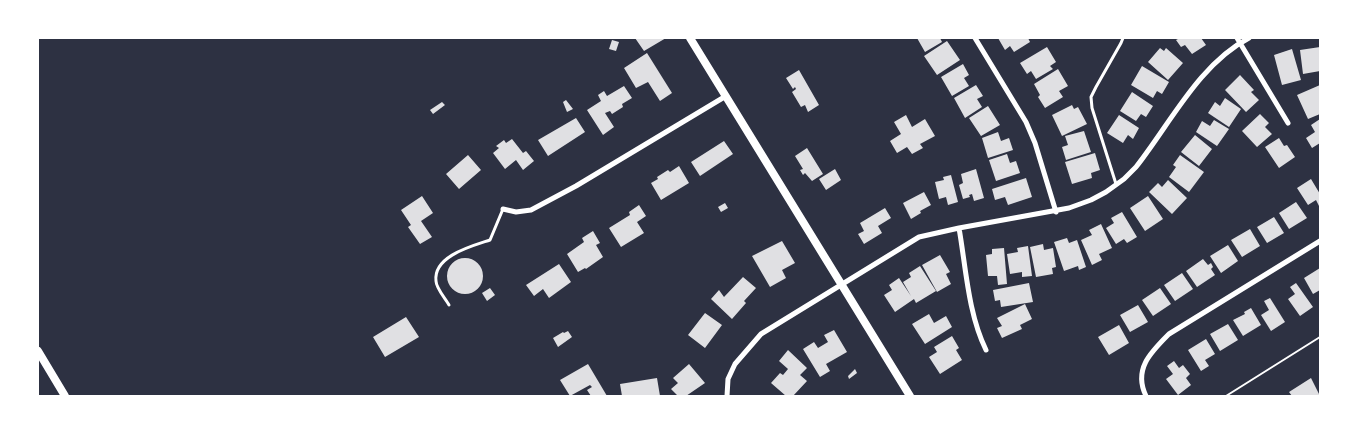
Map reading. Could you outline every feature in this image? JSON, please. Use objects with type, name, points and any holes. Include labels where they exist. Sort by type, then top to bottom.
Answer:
[{"type":"street","points":[[690,38],[840,285],[910,396]]},
{"type":"street","points":[[975,38],[1026,122],[1035,143],[1056,212]]},
{"type":"street","points":[[727,396],[728,379],[735,364],[761,334],[919,237],[959,228],[1056,212],[1091,200],[1116,184],[1136,167],[1206,72],[1238,40],[1249,38]]},
{"type":"street","points":[[1238,40],[1288,123]]},
{"type":"street","points":[[503,209],[516,212],[531,210],[584,181],[726,96]]},
{"type":"street","points":[[959,228],[972,310],[979,336],[986,350]]},
{"type":"street","points":[[1146,396],[1143,389],[1142,373],[1150,354],[1169,334],[1320,241]]},
{"type":"street","points":[[38,350],[66,396]]},
{"type":"lane","points":[[1116,184],[1092,108],[1091,97],[1122,43],[1123,38]]},
{"type":"lane","points":[[449,305],[436,282],[436,273],[445,261],[459,250],[490,240],[503,209]]},
{"type":"path","points":[[1226,396],[1320,338]]},
{"type":"building","points":[[635,38],[666,38],[644,51]]},
{"type":"building","points":[[917,38],[940,38],[942,42],[925,52]]},
{"type":"building","points":[[998,38],[1028,38],[1030,42],[1014,52],[1010,46],[1005,50]]},
{"type":"building","points":[[1180,38],[1201,38],[1206,45],[1192,54],[1185,45],[1181,47],[1176,40]]},
{"type":"building","points":[[612,40],[619,42],[616,51],[609,49]]},
{"type":"building","points":[[947,41],[960,60],[937,75],[924,56]]},
{"type":"building","points":[[1047,47],[1056,62],[1050,66],[1053,69],[1036,79],[1031,71],[1027,74],[1020,63]]},
{"type":"building","points":[[1320,47],[1320,71],[1303,74],[1300,50]]},
{"type":"building","points":[[1160,48],[1164,51],[1166,48],[1183,63],[1168,80],[1148,62]]},
{"type":"building","points":[[1292,49],[1301,80],[1282,85],[1274,55]]},
{"type":"building","points":[[647,53],[672,93],[660,101],[648,82],[636,88],[624,68]]},
{"type":"building","points":[[963,64],[969,75],[964,78],[969,86],[952,96],[941,77]]},
{"type":"building","points":[[1142,66],[1169,82],[1162,94],[1157,91],[1153,98],[1131,85]]},
{"type":"building","points":[[1058,69],[1068,86],[1059,91],[1063,97],[1045,108],[1038,97],[1040,95],[1034,84]]},
{"type":"building","points":[[799,70],[819,105],[808,112],[805,105],[801,107],[792,92],[796,89],[795,87],[793,89],[786,78]]},
{"type":"building","points":[[1240,75],[1254,90],[1251,92],[1259,100],[1246,112],[1225,90]]},
{"type":"building","points":[[976,85],[983,96],[977,99],[982,107],[965,118],[954,98]]},
{"type":"building","points":[[1320,85],[1320,114],[1308,119],[1297,95]]},
{"type":"building","points":[[624,86],[632,98],[622,104],[623,107],[612,114],[610,111],[605,113],[614,127],[603,135],[587,110],[601,101],[598,95],[604,91],[607,96]]},
{"type":"building","points":[[1132,92],[1153,106],[1146,117],[1141,114],[1136,121],[1120,111]]},
{"type":"building","points":[[1225,98],[1241,109],[1229,127],[1208,113],[1215,102],[1220,106]]},
{"type":"building","points":[[566,100],[573,109],[567,112],[563,102]]},
{"type":"building","points":[[442,102],[445,105],[433,114],[430,110]]},
{"type":"building","points":[[1072,105],[1074,109],[1078,107],[1087,124],[1062,136],[1052,115]]},
{"type":"building","points":[[988,106],[1000,125],[981,136],[969,118]]},
{"type":"building","points":[[1260,114],[1269,123],[1265,127],[1272,134],[1257,147],[1242,131]]},
{"type":"building","points":[[906,115],[912,127],[925,119],[935,136],[920,144],[923,148],[912,154],[907,147],[897,153],[890,141],[901,134],[894,122]]},
{"type":"building","points":[[1119,115],[1139,128],[1133,139],[1128,135],[1123,143],[1107,133]]},
{"type":"building","points":[[576,118],[585,132],[548,156],[538,140]]},
{"type":"building","points":[[1320,119],[1320,143],[1312,148],[1306,138],[1315,132],[1311,125]]},
{"type":"building","points":[[1214,120],[1229,129],[1217,146],[1196,132],[1202,121],[1210,126]]},
{"type":"building","points":[[1084,131],[1091,152],[1066,160],[1062,147],[1068,145],[1065,136]]},
{"type":"building","points":[[998,132],[1001,141],[1009,138],[1013,150],[988,158],[982,138]]},
{"type":"building","points":[[1195,135],[1212,149],[1199,166],[1181,152]]},
{"type":"building","points":[[1279,138],[1284,146],[1287,145],[1295,157],[1279,168],[1265,147]]},
{"type":"building","points":[[512,139],[523,153],[526,151],[534,161],[523,170],[516,160],[505,169],[493,153],[499,148],[496,146],[504,140],[506,143]]},
{"type":"building","points":[[724,141],[733,154],[700,176],[691,162]]},
{"type":"building","points":[[807,148],[823,174],[812,181],[805,173],[803,175],[800,170],[803,169],[795,156]]},
{"type":"building","points":[[1095,153],[1100,170],[1091,173],[1092,178],[1072,184],[1065,162]]},
{"type":"building","points":[[1007,154],[1010,163],[1016,161],[1020,173],[996,181],[989,160]]},
{"type":"building","points":[[468,155],[481,170],[459,189],[446,174]]},
{"type":"building","points":[[1180,155],[1204,172],[1189,192],[1169,177],[1176,167],[1173,165]]},
{"type":"building","points":[[679,166],[689,183],[661,200],[651,183],[668,170],[670,172]]},
{"type":"building","points":[[835,169],[841,180],[826,190],[819,179]]},
{"type":"building","points":[[976,169],[984,198],[974,201],[972,194],[969,195],[970,197],[963,199],[959,185],[963,183],[961,174]]},
{"type":"building","points":[[951,175],[958,202],[948,205],[946,197],[939,199],[935,182],[944,180],[943,177]]},
{"type":"building","points":[[1026,178],[1032,197],[1008,205],[1005,197],[995,200],[992,189]]},
{"type":"building","points":[[1311,179],[1320,194],[1320,208],[1316,200],[1308,205],[1297,188]]},
{"type":"building","points":[[1168,180],[1187,198],[1172,214],[1149,192],[1158,183],[1162,187]]},
{"type":"building","points":[[924,192],[931,205],[911,219],[903,203]]},
{"type":"building","points":[[422,196],[433,213],[421,221],[432,237],[420,244],[408,227],[411,225],[401,210]]},
{"type":"building","points":[[1148,196],[1163,219],[1145,231],[1130,208]]},
{"type":"building","points":[[1296,202],[1307,218],[1289,229],[1279,213]]},
{"type":"building","points":[[725,203],[728,208],[721,212],[718,207]]},
{"type":"building","points":[[639,205],[646,216],[637,222],[644,233],[621,247],[609,228],[630,215],[629,212]]},
{"type":"building","points":[[885,208],[891,218],[878,226],[882,233],[864,244],[858,234],[864,231],[860,223]]},
{"type":"building","points":[[1122,212],[1137,237],[1127,243],[1124,239],[1116,244],[1106,228],[1114,223],[1111,218]]},
{"type":"building","points":[[1274,217],[1284,233],[1267,243],[1257,227]]},
{"type":"building","points":[[1101,224],[1112,248],[1099,254],[1102,260],[1092,265],[1081,240],[1092,235],[1089,230]]},
{"type":"building","points":[[1250,229],[1260,246],[1242,257],[1231,240]]},
{"type":"building","points":[[593,231],[600,243],[596,245],[603,257],[586,269],[578,272],[567,254],[584,242],[582,238]]},
{"type":"building","points":[[1067,238],[1069,243],[1077,240],[1086,267],[1079,270],[1078,266],[1064,271],[1054,242]]},
{"type":"building","points":[[782,241],[795,263],[782,270],[786,278],[770,287],[752,256]]},
{"type":"building","points":[[1043,244],[1044,250],[1053,248],[1056,267],[1052,268],[1053,274],[1036,277],[1030,247]]},
{"type":"building","points":[[1228,245],[1238,261],[1221,273],[1210,256]]},
{"type":"building","points":[[1028,246],[1032,276],[1022,277],[1022,272],[1010,274],[1007,254],[1018,252],[1017,248]]},
{"type":"building","points":[[1004,248],[1007,284],[998,285],[997,276],[988,276],[986,255],[992,254],[992,249]]},
{"type":"building","points":[[940,255],[950,272],[946,274],[951,284],[937,292],[922,265]]},
{"type":"building","points":[[465,258],[472,259],[478,263],[482,269],[482,283],[478,289],[472,293],[465,294],[458,293],[452,289],[448,283],[447,276],[448,269],[452,263],[458,259]]},
{"type":"building","points":[[1203,259],[1208,265],[1211,263],[1213,267],[1211,269],[1215,275],[1197,287],[1186,271]]},
{"type":"building","points":[[559,264],[571,282],[549,298],[543,289],[534,296],[526,285]]},
{"type":"building","points":[[920,266],[936,291],[916,303],[914,299],[895,312],[884,295],[892,290],[889,285],[899,278],[911,296],[903,282],[911,277],[909,273]]},
{"type":"building","points":[[1320,268],[1320,290],[1313,294],[1304,278]]},
{"type":"building","points":[[1182,273],[1193,289],[1175,301],[1164,285]]},
{"type":"building","points":[[743,277],[756,288],[744,301],[746,303],[732,319],[711,299],[719,290],[724,297]]},
{"type":"building","points":[[1029,283],[1033,302],[1001,307],[1000,300],[995,301],[993,290]]},
{"type":"building","points":[[1296,283],[1313,307],[1300,316],[1288,299],[1295,294],[1290,287]]},
{"type":"building","points":[[490,288],[495,295],[487,301],[482,293]]},
{"type":"building","points":[[1160,288],[1171,304],[1153,316],[1142,300]]},
{"type":"building","points":[[1270,298],[1285,322],[1271,331],[1261,315],[1269,310],[1264,301]]},
{"type":"building","points":[[1025,304],[1032,319],[1020,325],[1022,329],[1002,338],[997,328],[1002,326],[997,318]]},
{"type":"building","points":[[1138,305],[1148,322],[1130,332],[1120,315]]},
{"type":"building","points":[[1251,308],[1261,325],[1243,336],[1233,320],[1245,314],[1244,312]]},
{"type":"building","points":[[705,313],[722,325],[705,348],[688,335]]},
{"type":"building","points":[[929,314],[934,323],[946,316],[952,327],[925,344],[912,324]]},
{"type":"building","points":[[406,317],[419,337],[385,357],[373,337]]},
{"type":"building","points":[[1228,324],[1238,340],[1220,351],[1210,334]]},
{"type":"building","points":[[1119,325],[1129,343],[1109,355],[1098,337]]},
{"type":"building","points":[[834,330],[847,352],[826,364],[830,371],[820,377],[803,349],[814,342],[818,348],[828,342],[824,335]]},
{"type":"building","points":[[568,331],[572,337],[558,347],[553,338]]},
{"type":"building","points":[[952,336],[959,348],[956,350],[962,360],[940,374],[929,357],[937,352],[934,347]]},
{"type":"building","points":[[1206,339],[1215,354],[1205,360],[1209,366],[1201,371],[1188,350]]},
{"type":"building","points":[[788,350],[807,368],[800,375],[807,381],[793,396],[786,396],[771,383],[780,373],[783,375],[788,369],[779,361]]},
{"type":"building","points":[[1174,361],[1179,368],[1183,365],[1190,374],[1186,378],[1191,385],[1178,395],[1166,379],[1173,374],[1167,366]]},
{"type":"building","points":[[588,364],[607,396],[591,396],[587,390],[592,387],[590,385],[570,396],[560,380]]},
{"type":"building","points":[[689,364],[705,383],[686,396],[678,396],[671,389],[678,383],[673,378]]},
{"type":"building","points":[[855,369],[857,373],[849,379],[848,376]]},
{"type":"building","points":[[657,378],[660,396],[622,396],[620,384]]},
{"type":"building","points":[[1311,378],[1320,396],[1292,396],[1289,392]]}]
